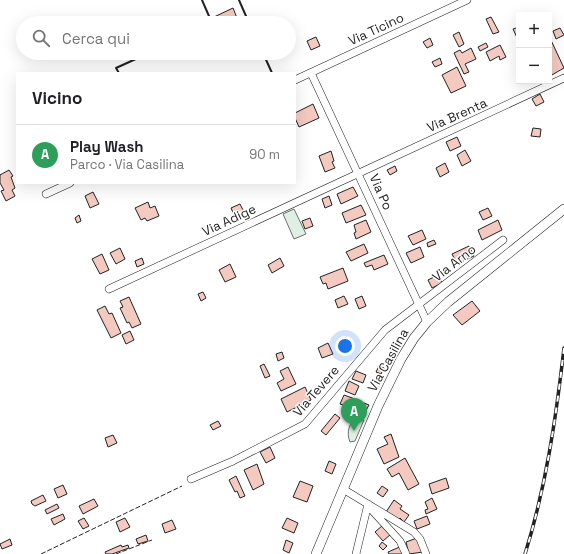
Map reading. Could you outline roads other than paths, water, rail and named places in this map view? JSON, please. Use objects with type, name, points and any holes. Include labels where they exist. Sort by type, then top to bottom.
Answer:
[{"type":"main road","name":"Via Casilina","points":[[316,554],[378,406],[400,359],[412,340],[427,322],[458,294],[562,211]]},
{"type":"street","name":"Via Ticino","points":[[296,80],[467,0]]},
{"type":"street","name":"Via Po","points":[[311,73],[360,174],[427,322]]},
{"type":"street","name":"Via Brenta","points":[[360,174],[564,78]]},
{"type":"street","name":"Via Adige","points":[[109,289],[360,174]]},
{"type":"street","points":[[46,194],[68,184]]},
{"type":"street","name":"Via Arno","points":[[419,306],[503,240]]},
{"type":"street","name":"Via Tevere","points":[[191,479],[306,424],[385,330],[419,306]]},
{"type":"street","points":[[343,489],[414,532],[420,539],[426,554]]},
{"type":"street","points":[[356,554],[368,505]]},
{"type":"street","points":[[368,505],[400,541],[406,554]]},
{"type":"railway","points":[[525,554],[539,503],[549,452],[564,348]]},
{"type":"place","name":"Play Wash","points":[[354,431]]}]
